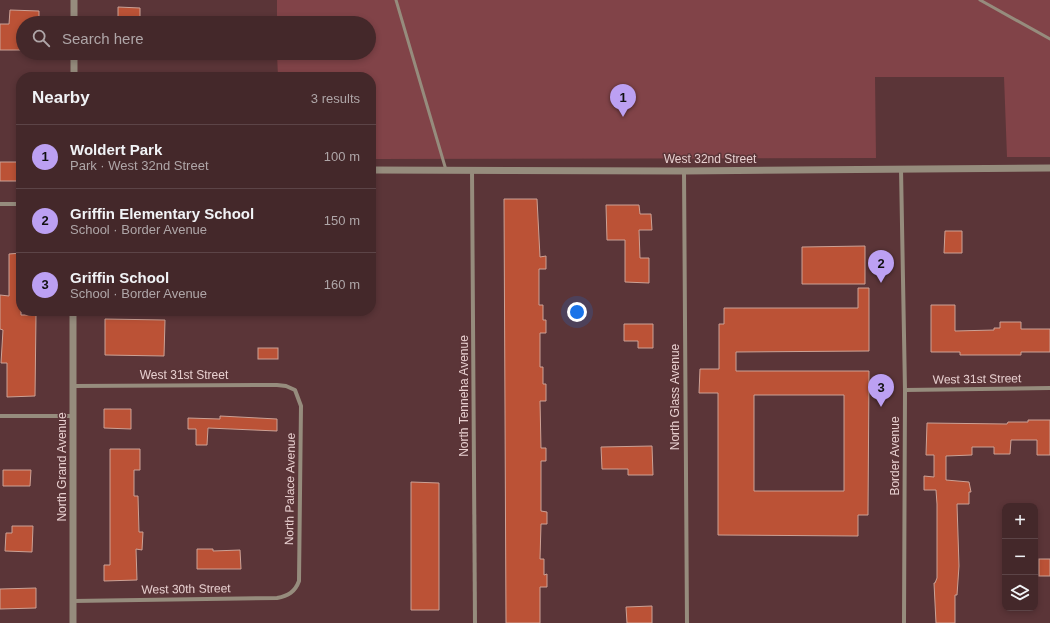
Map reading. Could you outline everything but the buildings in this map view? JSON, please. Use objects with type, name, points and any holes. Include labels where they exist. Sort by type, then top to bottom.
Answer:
[{"type":"street","points":[[74,0],[74,16]]},
{"type":"street","points":[[74,60],[74,72]]},
{"type":"street","name":"West 32nd Street","points":[[376,170],[684,171],[1050,168]]},
{"type":"street","name":"Border Avenue","points":[[901,169],[905,390],[904,623]]},
{"type":"street","name":"North Tenneha Avenue","points":[[472,170],[475,623]]},
{"type":"street","name":"North Glass Avenue","points":[[684,171],[687,623]]},
{"type":"street","points":[[0,204],[16,204]]},
{"type":"street","name":"North Grand Avenue","points":[[73,316],[73,623]]},
{"type":"street","name":"West 31st Street","points":[[73,386],[277,385],[286,386],[295,390]]},
{"type":"street","name":"West 31st Street","points":[[905,390],[1050,388]]},
{"type":"street","name":"North Palace Avenue","points":[[295,390],[301,406],[299,581],[296,589]]},
{"type":"street","points":[[0,416],[72,416]]},
{"type":"street","name":"West 30th Street","points":[[73,601],[277,598],[287,596],[296,589]]},
{"type":"lane","points":[[396,0],[446,170]]},
{"type":"lane","points":[[980,0],[1050,39]]},
{"type":"shaded area","points":[[277,0],[1050,0],[1050,157],[1007,157],[1004,77],[875,77],[876,158],[376,159],[376,72],[278,72],[277,60],[376,60],[376,16],[277,16]]},
{"type":"place","name":"Woldert Park","points":[[623,117]]},
{"type":"place","name":"Griffin Elementary School","points":[[881,283]]},
{"type":"place","name":"Griffin School","points":[[881,407]]}]
